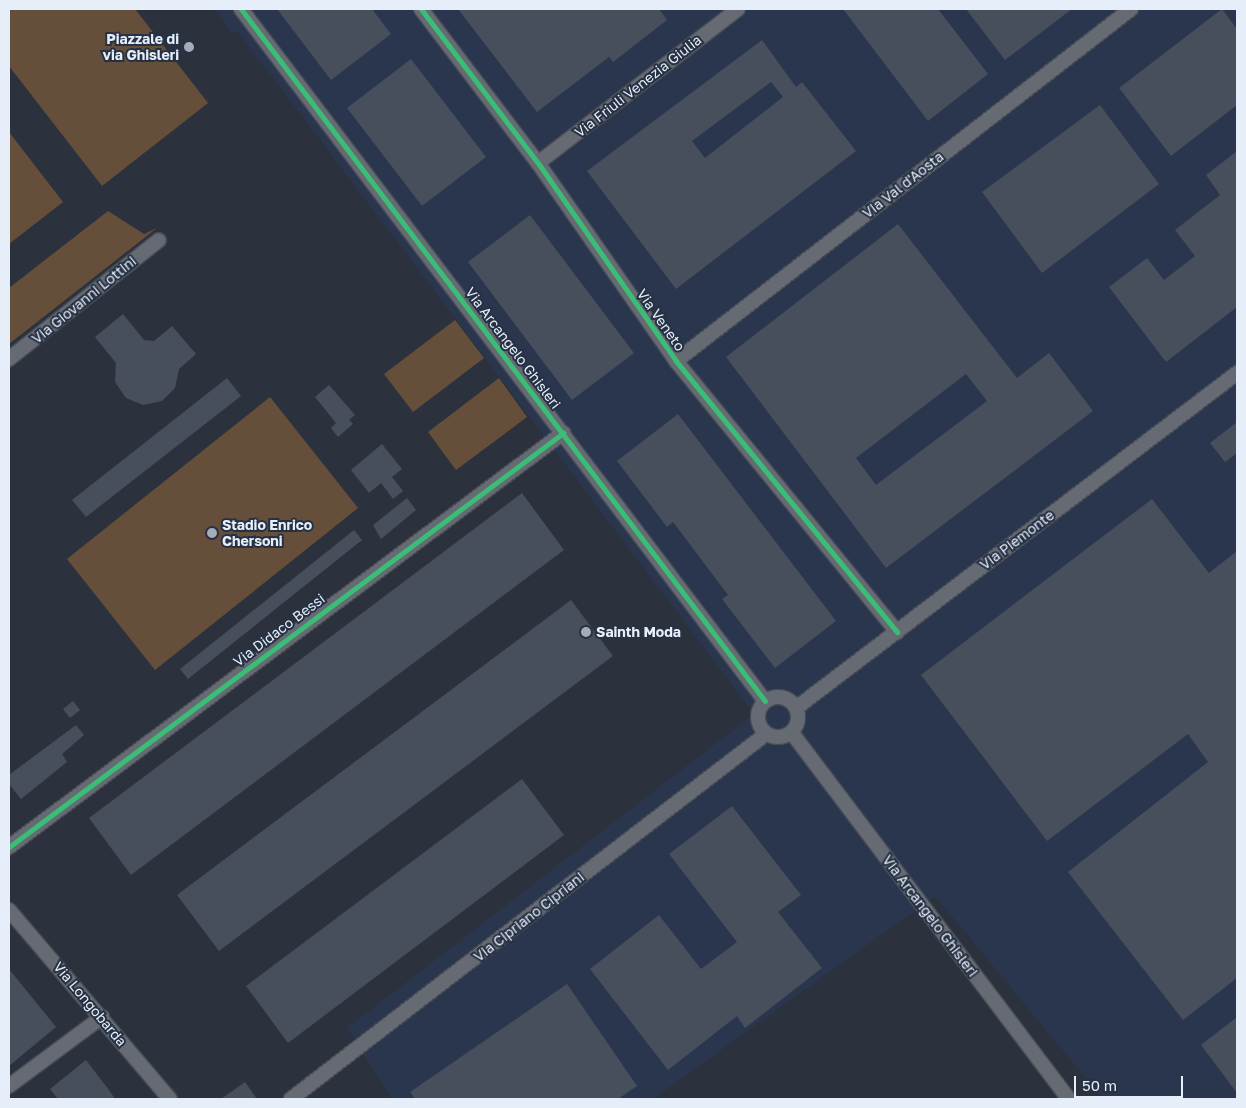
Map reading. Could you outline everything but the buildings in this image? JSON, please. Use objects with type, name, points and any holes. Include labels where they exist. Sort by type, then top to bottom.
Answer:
[{"type":"street","name":"Via Arcangelo Ghisleri","points":[[241,9],[766,701]]},
{"type":"street","name":"Via Veneto","points":[[421,9],[538,164],[676,361],[897,632]]},
{"type":"street","name":"Via Friuli Venezia Giulia","points":[[538,164],[738,9]]},
{"type":"street","name":"Via Val d'Aosta","points":[[676,361],[1131,9]]},
{"type":"street","name":"Via Giovanni Lottini","points":[[9,359],[159,240]]},
{"type":"street","name":"Via Piemonte","points":[[796,708],[1237,372]]},
{"type":"street","name":"Via Didaco Bessi","points":[[9,847],[563,433]]},
{"type":"street","points":[[782,697],[796,708],[798,721],[792,733],[779,738],[766,734],[757,718],[766,701],[782,697]]},
{"type":"street","name":"Via Arcangelo Ghisleri","points":[[792,733],[1069,1099]]},
{"type":"street","name":"Via Cipriano Cipriani","points":[[291,1099],[766,734]]},
{"type":"street","name":"Via Longobarda","points":[[9,910],[170,1099]]},
{"type":"street","points":[[9,1086],[102,1017]]},
{"type":"shaded area","points":[[9,9],[135,9],[208,103],[102,186],[9,66]]},
{"type":"shaded area","points":[[214,9],[1237,9],[1237,1099],[1103,1099],[935,896],[653,1099],[392,1099],[347,1028],[754,714],[306,121],[236,30],[232,33]]},
{"type":"shaded area","points":[[9,132],[63,202],[9,244]]},
{"type":"shaded area","points":[[108,211],[144,234],[157,228],[9,344],[9,288]]},
{"type":"shaded area","points":[[455,320],[484,358],[413,412],[384,374]]},
{"type":"shaded area","points":[[499,378],[527,417],[456,470],[428,432]]},
{"type":"shaded area","name":"Stadio Enrico Chersoni","points":[[270,397],[358,508],[155,670],[67,559]]},
{"type":"cycle path","points":[[241,9],[765,701]]},
{"type":"cycle path","points":[[421,9],[538,163],[676,361],[897,632]]},
{"type":"cycle path","points":[[9,847],[563,433]]},
{"type":"place","name":"Piazzale di via Ghisleri","points":[[189,47]]},
{"type":"place","name":"Stadio Enrico Chersoni","points":[[212,533]]},
{"type":"place","name":"Sainth Moda","points":[[586,632]]}]
